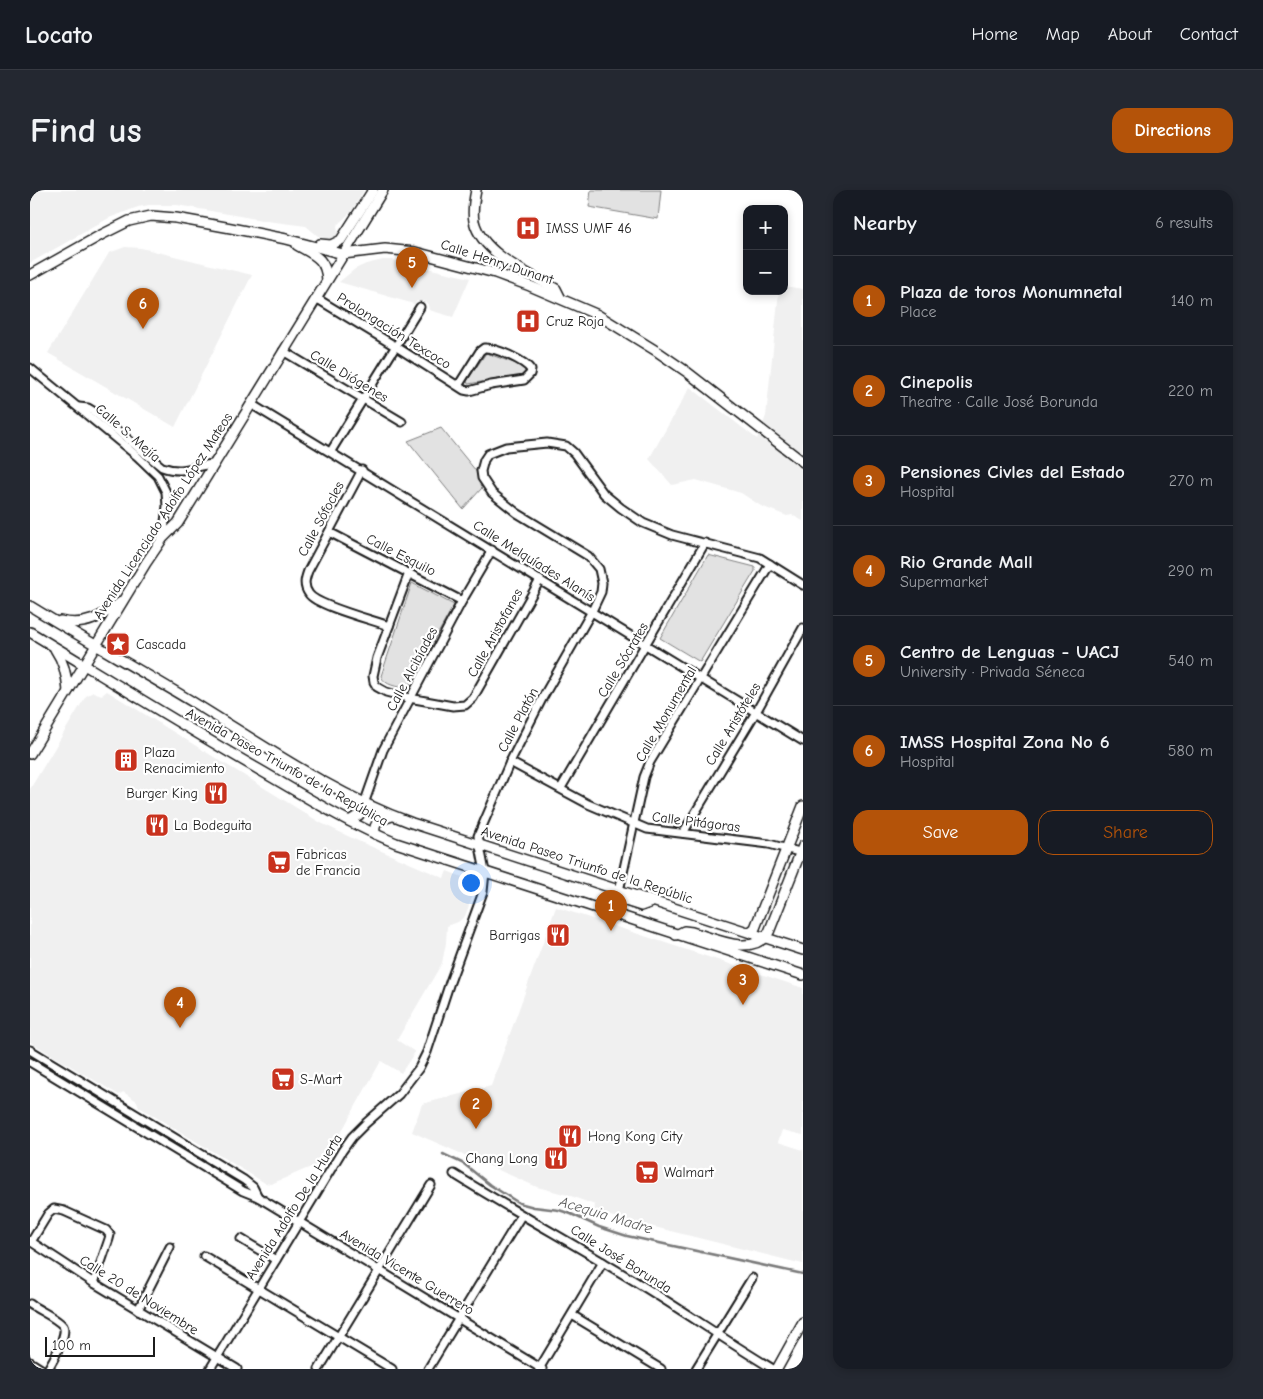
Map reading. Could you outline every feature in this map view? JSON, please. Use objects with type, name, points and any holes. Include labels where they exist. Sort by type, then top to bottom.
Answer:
[{"type":"main road","points":[[289,240],[325,245],[338,242],[350,228],[373,190]]},
{"type":"main road","name":"Avenida Licenciado Adolfo López Mateos","points":[[30,754],[163,538],[178,523],[215,464],[383,190]]},
{"type":"main road","points":[[476,190],[473,210],[474,220],[477,231],[484,241],[493,251],[556,289],[561,298]]},
{"type":"main road","name":"Calle Henry Dunant","points":[[30,275],[101,235],[129,221],[145,217],[176,218],[289,240],[343,254],[385,248],[415,252],[495,273],[561,298],[598,316],[658,352],[801,460]]},
{"type":"main road","points":[[289,240],[321,261],[327,270],[327,280]]},
{"type":"main road","points":[[51,619],[72,624],[90,622],[125,599]]},
{"type":"main road","name":"Avenida Paseo Triunfo de la República","points":[[30,606],[170,688],[305,771],[364,804]]},
{"type":"main road","name":"Avenida Paseo Triunfo de la República","points":[[30,632],[212,742],[349,822],[374,834],[602,911],[803,975]]},
{"type":"main road","points":[[54,647],[67,676],[68,691]]},
{"type":"main road","points":[[349,822],[358,815],[364,804]]},
{"type":"main road","name":"Avenida Paseo Triunfo de la Repúblic","points":[[364,804],[392,816],[479,845],[803,950]]},
{"type":"main road","points":[[750,932],[755,928],[803,806]]},
{"type":"main road","points":[[374,834],[375,824],[378,820],[392,816]]},
{"type":"main road","points":[[676,935],[684,931],[724,942],[750,945],[759,943],[766,938],[802,850]]},
{"type":"main road","points":[[602,911],[606,903],[612,898],[641,906],[653,902]]},
{"type":"main road","points":[[724,942],[733,941],[736,938],[730,926]]},
{"type":"main road","points":[[777,1369],[803,1322]]},
{"type":"street","name":"Prolongación Texcoco","points":[[316,298],[458,386],[470,391],[491,385],[524,380],[531,370],[525,363],[492,349],[484,348],[480,351],[458,386]]},
{"type":"street","points":[[331,451],[420,307]]},
{"type":"street","name":"Calle Diógenes","points":[[283,351],[402,422]]},
{"type":"street","name":"Calle S. Mejía","points":[[30,368],[79,407],[158,476],[166,492],[168,506],[163,538]]},
{"type":"street","name":"Calle Melquíades Alanís","points":[[251,404],[331,451],[803,741]]},
{"type":"street","name":"Calle S. Mejía","points":[[79,407],[88,408],[93,411],[162,467],[176,471],[185,471],[203,465],[215,464]]},
{"type":"street","name":"Calle Platón","points":[[479,845],[478,836],[510,762],[592,612],[601,592],[602,582],[599,570],[594,562],[576,547],[517,513],[492,493],[482,478],[481,471],[488,454],[506,447],[547,443],[566,446],[574,453],[604,494],[621,508],[658,530],[760,558],[803,585]]},
{"type":"street","name":"Calle Sófocles","points":[[362,470],[308,571],[305,581],[309,595],[320,603],[389,626]]},
{"type":"street","name":"Calle Esquilo","points":[[329,532],[462,601]]},
{"type":"street","name":"Calle Sócrates","points":[[560,788],[706,544]]},
{"type":"street","name":"Calle Alcibíades","points":[[364,804],[380,757],[409,698],[492,550]]},
{"type":"street","name":"Calle Monumental","points":[[618,891],[644,776],[650,762],[770,564]]},
{"type":"street","points":[[408,573],[377,658],[373,676],[377,687],[409,698]]},
{"type":"street","name":"Calle Aristofanes","points":[[409,698],[459,706],[469,702],[540,580]]},
{"type":"street","name":"Calle Aristóteles","points":[[683,833],[756,712],[803,628]]},
{"type":"street","name":"Calle Pitágoras","points":[[510,762],[588,804],[647,829],[769,844],[787,849],[802,850]]},
{"type":"street","name":"Avenida Adolfo De la Huerta","points":[[210,1369],[352,1137],[396,1098],[419,1068],[427,1052],[483,892],[485,872],[483,856],[479,845]]},
{"type":"street","name":"Avenida Vicente Guerrero","points":[[30,1050],[244,1180],[253,1187],[258,1197]]},
{"type":"street","name":"Avenida Vicente Guerrero","points":[[30,1062],[243,1191],[258,1197],[299,1221],[541,1368]]},
{"type":"street","name":"Calle José Borunda","points":[[454,1174],[521,1216],[551,1230],[773,1369]]},
{"type":"street","points":[[319,1369],[431,1185]]},
{"type":"street","points":[[31,1242],[48,1214],[54,1209],[64,1211],[106,1230],[109,1239],[94,1283]]},
{"type":"street","points":[[428,1369],[521,1216]]},
{"type":"street","points":[[241,1239],[276,1260]]},
{"type":"street","name":"Calle 20 de Noviembre","points":[[31,1242],[94,1283],[237,1369]]},
{"type":"street","points":[[138,1310],[170,1247]]},
{"type":"street","points":[[204,1256],[392,1369]]},
{"type":"street","points":[[541,1368],[602,1262]]},
{"type":"street","points":[[696,1369],[752,1278]]},
{"type":"street","points":[[30,1304],[57,1321],[63,1326],[65,1332],[48,1369]]},
{"type":"street","points":[[572,1315],[661,1369]]},
{"type":"street","points":[[30,1362],[41,1369]]},
{"type":"shaded area","points":[[30,190],[364,190],[351,212],[337,225],[338,234],[331,240],[318,236],[306,226],[177,205],[149,205],[109,218],[30,263]]},
{"type":"shaded area","points":[[591,190],[661,190],[658,219],[589,207]]},
{"type":"shaded area","points":[[125,247],[141,248],[252,275],[175,427],[48,353],[109,253]]},
{"type":"shaded area","points":[[383,260],[392,260],[470,278],[453,317],[429,310],[428,304],[423,301],[417,301],[414,304],[339,282],[355,269]]},
{"type":"shaded area","points":[[788,287],[803,289],[803,521],[792,515],[787,516],[761,506],[741,493],[696,480],[672,485],[649,459],[690,387],[757,439],[766,416],[779,295],[788,295]]},
{"type":"shaded area","points":[[486,353],[525,367],[525,374],[468,384],[467,381]]},
{"type":"shaded area","points":[[441,428],[476,471],[482,488],[463,509],[408,441]]},
{"type":"shaded area","points":[[708,555],[755,567],[755,571],[700,662],[660,638]]},
{"type":"shaded area","points":[[412,583],[454,605],[407,689],[388,684],[381,676]]},
{"type":"shaded area","points":[[107,691],[321,823],[444,878],[447,871],[472,883],[474,892],[465,916],[458,922],[447,926],[442,963],[397,1040],[415,1052],[401,1073],[381,1061],[325,1161],[271,1184],[265,1183],[139,1107],[137,1101],[123,1092],[119,1095],[30,1042],[30,789],[86,696],[93,692],[102,695]]},
{"type":"shaded area","points":[[556,907],[803,988],[803,1135],[782,1130],[778,1142],[803,1150],[803,1264],[594,1212],[595,1205],[568,1195],[537,1187],[412,1132],[422,1104],[491,1086]]},
{"type":"waterway","name":"Acequia Madre","points":[[443,1154],[464,1164],[490,1185],[519,1203],[559,1210],[599,1227],[627,1236],[803,1274]]},
{"type":"place","name":"IMSS UMF 46","points":[[528,228]]},
{"type":"place","name":"Centro de Lenguas - UACJ","points":[[412,288]]},
{"type":"place","name":"Cruz Roja","points":[[528,321]]},
{"type":"place","name":"IMSS Hospital Zona No 6","points":[[143,329]]},
{"type":"place","name":"Cascada","points":[[118,644]]},
{"type":"place","name":"Plaza Renacimiento","points":[[126,760]]},
{"type":"place","name":"Burger King","points":[[216,793]]},
{"type":"place","name":"La Bodeguita","points":[[157,825]]},
{"type":"place","name":"Fabricas de Francia","points":[[279,862]]},
{"type":"place","name":"Plaza de toros Monumnetal","points":[[611,931]]},
{"type":"place","name":"Barrigas","points":[[558,935]]},
{"type":"place","name":"Pensiones Civles del Estado","points":[[743,1005]]},
{"type":"place","name":"Rio Grande Mall","points":[[180,1028]]},
{"type":"place","name":"S-Mart","points":[[283,1079]]},
{"type":"place","name":"Cinepolis","points":[[476,1129]]},
{"type":"place","name":"Hong Kong City","points":[[570,1136]]},
{"type":"place","name":"Chang Long","points":[[556,1158]]},
{"type":"place","name":"Walmart","points":[[647,1172]]}]
